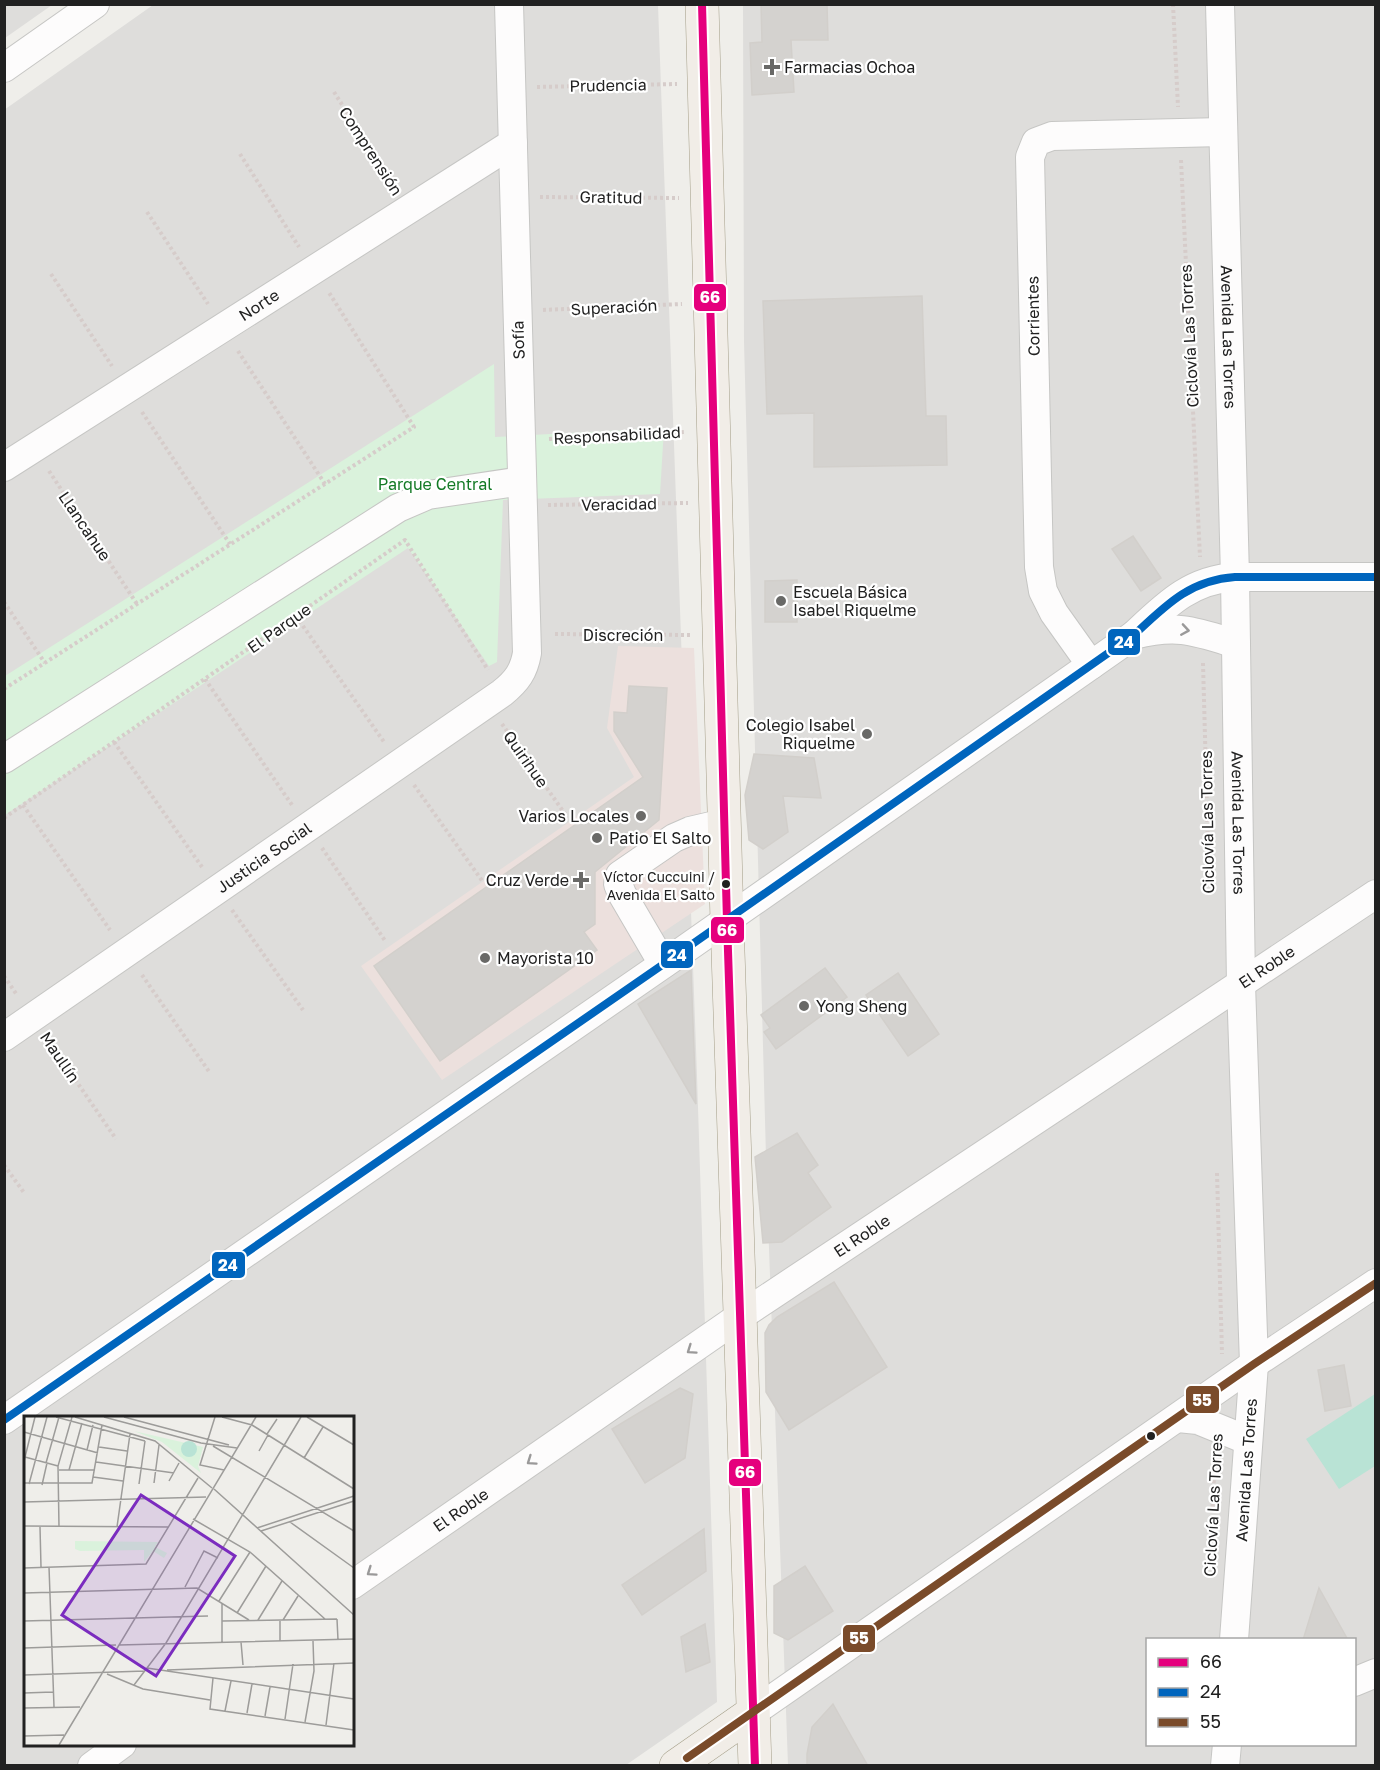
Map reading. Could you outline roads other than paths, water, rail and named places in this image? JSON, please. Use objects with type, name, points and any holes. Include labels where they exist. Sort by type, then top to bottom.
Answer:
[{"type":"main road","points":[[702,4],[724,823],[755,1766]]},
{"type":"main road","points":[[676,1766],[752,1713]]},
{"type":"street","points":[[4,68],[95,4]]},
{"type":"street","name":"Sofía","points":[[504,690],[527,653],[509,4]]},
{"type":"street","name":"Avenida Las Torres","points":[[1220,4],[1235,577],[1241,984],[1254,1364],[1234,1638]]},
{"type":"street","name":"Corrientes","points":[[1091,665],[1054,613],[1043,591],[1039,567],[1030,157],[1036,142],[1052,136],[1223,132]]},
{"type":"street","name":"Norte","points":[[4,467],[513,144]]},
{"type":"street","points":[[4,759],[399,508],[428,495],[522,493]]},
{"type":"street","points":[[4,1420],[727,921],[1134,635],[1186,591],[1217,578],[1376,577]]},
{"type":"street","points":[[1134,635],[1158,628],[1181,629],[1203,633],[1236,644]]},
{"type":"street","name":"Justicia Social","points":[[4,1037],[504,690]]},
{"type":"street","points":[[663,964],[622,894],[618,884],[620,875],[674,838],[690,831],[724,823]]},
{"type":"street","name":"El Roble","points":[[354,1584],[739,1317],[1376,894]]},
{"type":"street","points":[[752,1713],[1254,1364],[1376,1283]]},
{"type":"street","points":[[1178,1418],[1198,1420],[1247,1440]]},
{"type":"street","points":[[1356,1681],[1376,1672]]},
{"type":"street","points":[[92,1766],[120,1746]]},
{"type":"street","points":[[1225,1766],[1227,1746]]},
{"type":"place","name":"Farmacias Ochoa","points":[[772,67]]},
{"type":"place","name":"Escuela Básica Isabel Riquelme","points":[[781,601]]},
{"type":"place","name":"Colegio Isabel Riquelme","points":[[867,734]]},
{"type":"place","name":"Varios Locales","points":[[641,816]]},
{"type":"place","name":"Patio El Salto","points":[[597,838]]},
{"type":"place","name":"Cruz Verde","points":[[581,880]]},
{"type":"place","name":"Víctor Cuccuini / Avenida El Salto","points":[[726,884]]},
{"type":"place","name":"Mayorista 10","points":[[485,958]]},
{"type":"place","name":"Yong Sheng","points":[[804,1006]]},
{"type":"park label","name":"Parque Central","points":[[435,484]]}]
